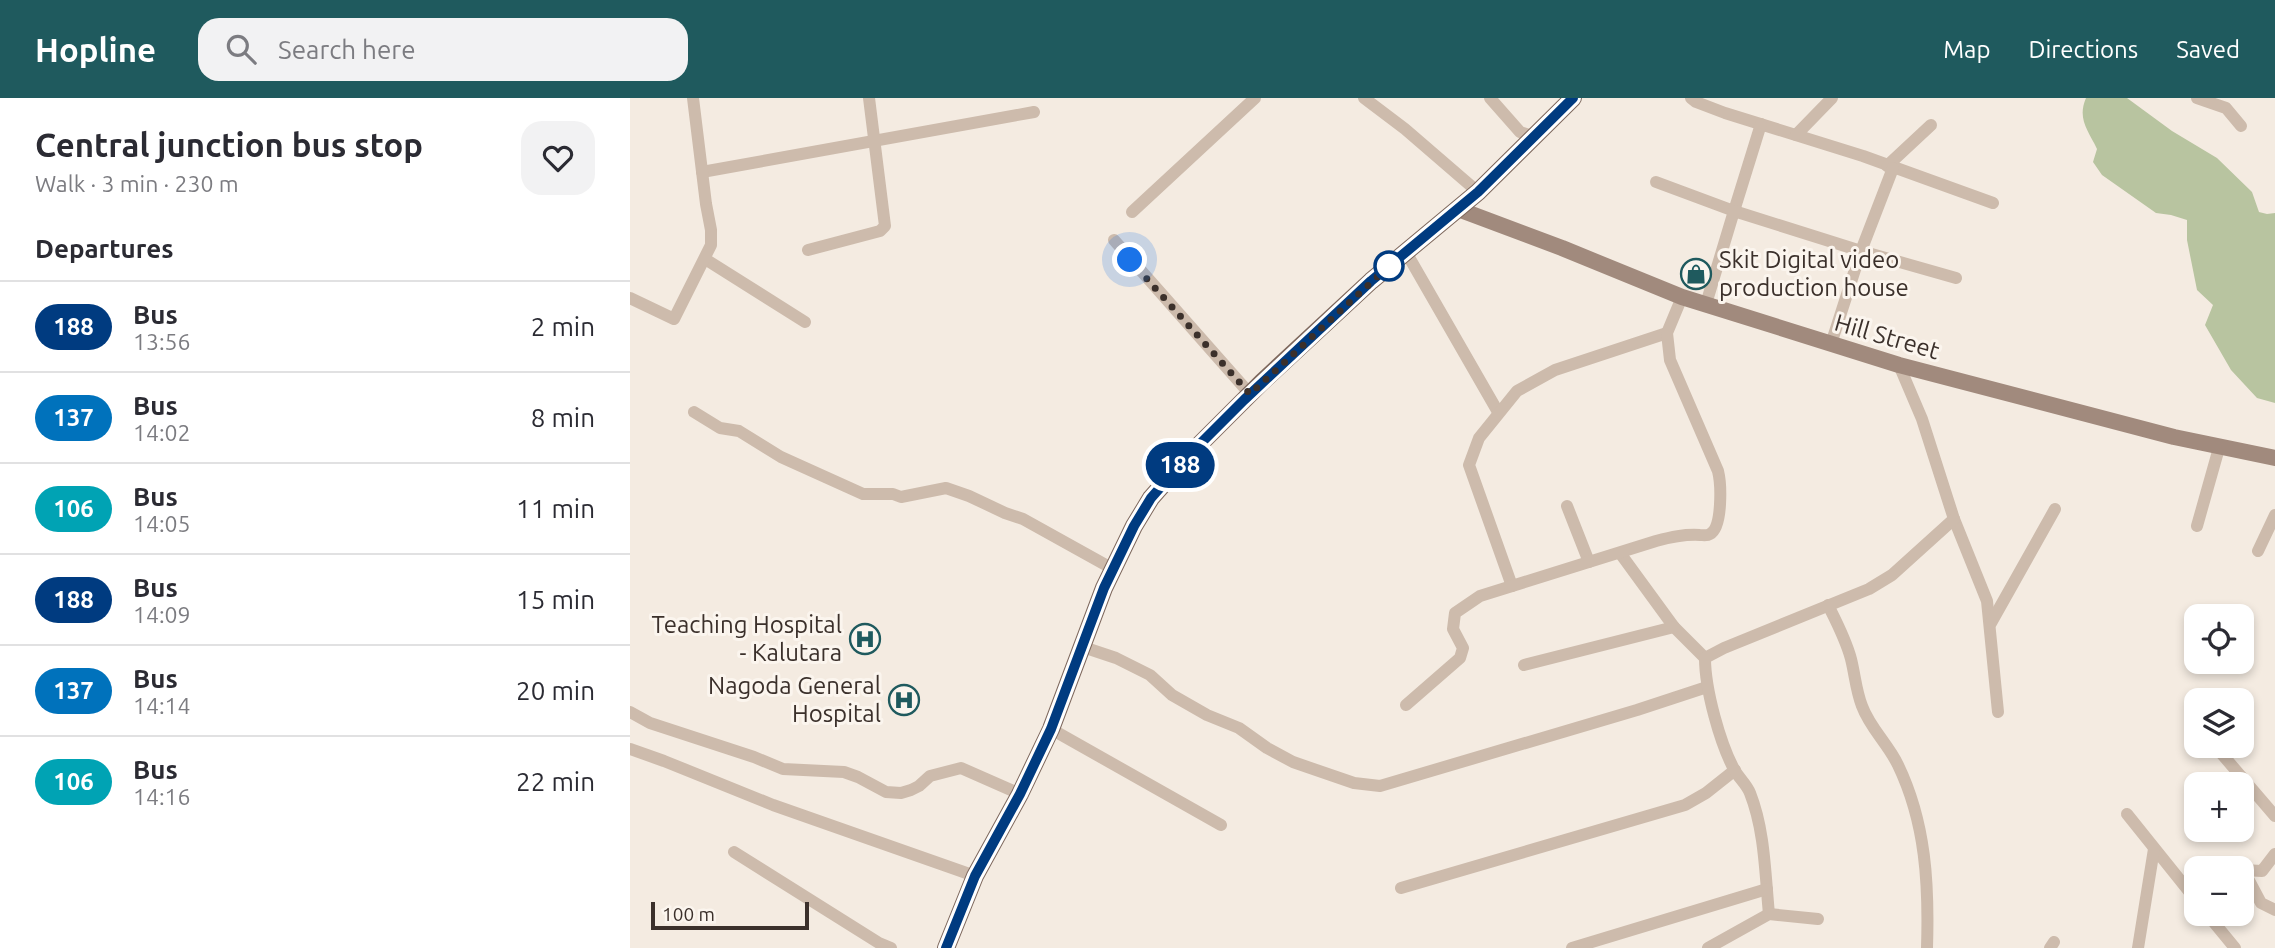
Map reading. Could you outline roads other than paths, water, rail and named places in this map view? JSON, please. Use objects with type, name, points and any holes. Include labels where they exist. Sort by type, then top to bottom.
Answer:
[{"type":"main road","points":[[946,948],[975,876],[1020,794],[1051,729],[1113,569],[1134,526],[1157,490],[1250,394],[1371,281],[1478,192],[1573,98]]},
{"type":"main road","name":"Hill Street","points":[[1458,209],[1682,297],[1899,365],[2220,448],[2275,458]]},
{"type":"street","points":[[630,298],[674,318],[711,246],[693,98]]},
{"type":"street","points":[[808,250],[880,231],[885,226],[869,98]]},
{"type":"street","points":[[1132,212],[1255,98]]},
{"type":"street","points":[[1364,98],[1405,129],[1478,192]]},
{"type":"street","points":[[1490,98],[1520,132],[1535,137]]},
{"type":"street","points":[[1691,98],[1696,102],[1864,156],[1993,203]]},
{"type":"street","points":[[1796,135],[1832,98]]},
{"type":"street","points":[[2197,98],[2226,108],[2241,126]]},
{"type":"street","points":[[702,172],[1034,112]]},
{"type":"street","points":[[1706,304],[1761,124]]},
{"type":"street","points":[[1831,344],[1890,167],[1931,125]]},
{"type":"street","points":[[1656,183],[1734,211],[1956,278]]},
{"type":"street","points":[[1114,240],[1250,394]]},
{"type":"street","points":[[1406,252],[1498,412]]},
{"type":"street","points":[[705,259],[805,322]]},
{"type":"street","points":[[1406,705],[1460,659],[1463,648],[1453,629],[1455,613],[1480,596],[1683,534],[1708,535],[1713,532],[1717,525],[1721,484],[1718,471],[1670,360],[1667,333],[1682,297]]},
{"type":"street","points":[[1512,586],[1469,465],[1479,438],[1517,391],[1555,370],[1667,333]]},
{"type":"street","points":[[1899,365],[1922,419],[1954,519],[1983,590],[1991,623],[1998,712]]},
{"type":"street","points":[[694,412],[720,428],[740,431],[781,457],[863,494],[892,494],[901,497],[946,488],[969,496],[1023,519],[1113,569]]},
{"type":"street","points":[[2197,526],[2220,448]]},
{"type":"street","points":[[1567,506],[1589,562]]},
{"type":"street","points":[[1991,623],[2055,509]]},
{"type":"street","points":[[2258,551],[2275,515]]},
{"type":"street","points":[[1705,658],[1868,589],[1892,575],[1954,519]]},
{"type":"street","points":[[1620,553],[1674,627],[1705,658],[1707,687],[1735,770],[1749,791],[1761,835],[1769,915]]},
{"type":"street","points":[[1828,605],[1846,643],[1861,706],[1898,766],[1915,812],[1924,848],[1928,883],[1927,948]]},
{"type":"street","points":[[1524,665],[1674,627]]},
{"type":"street","points":[[1083,647],[1116,658],[1150,675],[1172,695],[1207,715],[1239,728],[1293,762],[1354,783],[1380,786],[1707,687]]},
{"type":"street","points":[[630,712],[650,723],[783,769],[844,772],[858,776],[886,792],[901,793],[911,790],[930,776],[961,768],[1020,794]]},
{"type":"street","points":[[1051,729],[1221,825]]},
{"type":"street","points":[[630,749],[773,805],[975,876]]},
{"type":"street","points":[[2225,758],[2275,816]]},
{"type":"street","points":[[1401,888],[1685,804],[1706,793],[1735,770]]},
{"type":"street","points":[[2127,814],[2184,884]]},
{"type":"street","points":[[2137,948],[2154,849]]},
{"type":"street","points":[[734,852],[891,948]]},
{"type":"street","points":[[2254,871],[2262,871],[2275,854]]},
{"type":"street","points":[[1572,948],[1767,889]]},
{"type":"street","points":[[2254,890],[2261,903],[2275,910]]},
{"type":"street","points":[[1708,948],[1769,915],[1818,919]]},
{"type":"street","points":[[2217,926],[2235,948]]},
{"type":"place","name":"Skit Digital video production house","points":[[1696,274]]},
{"type":"place","name":"Teaching Hospital - Kalutara","points":[[865,639]]},
{"type":"place","name":"Nagoda General Hospital","points":[[904,700]]}]
